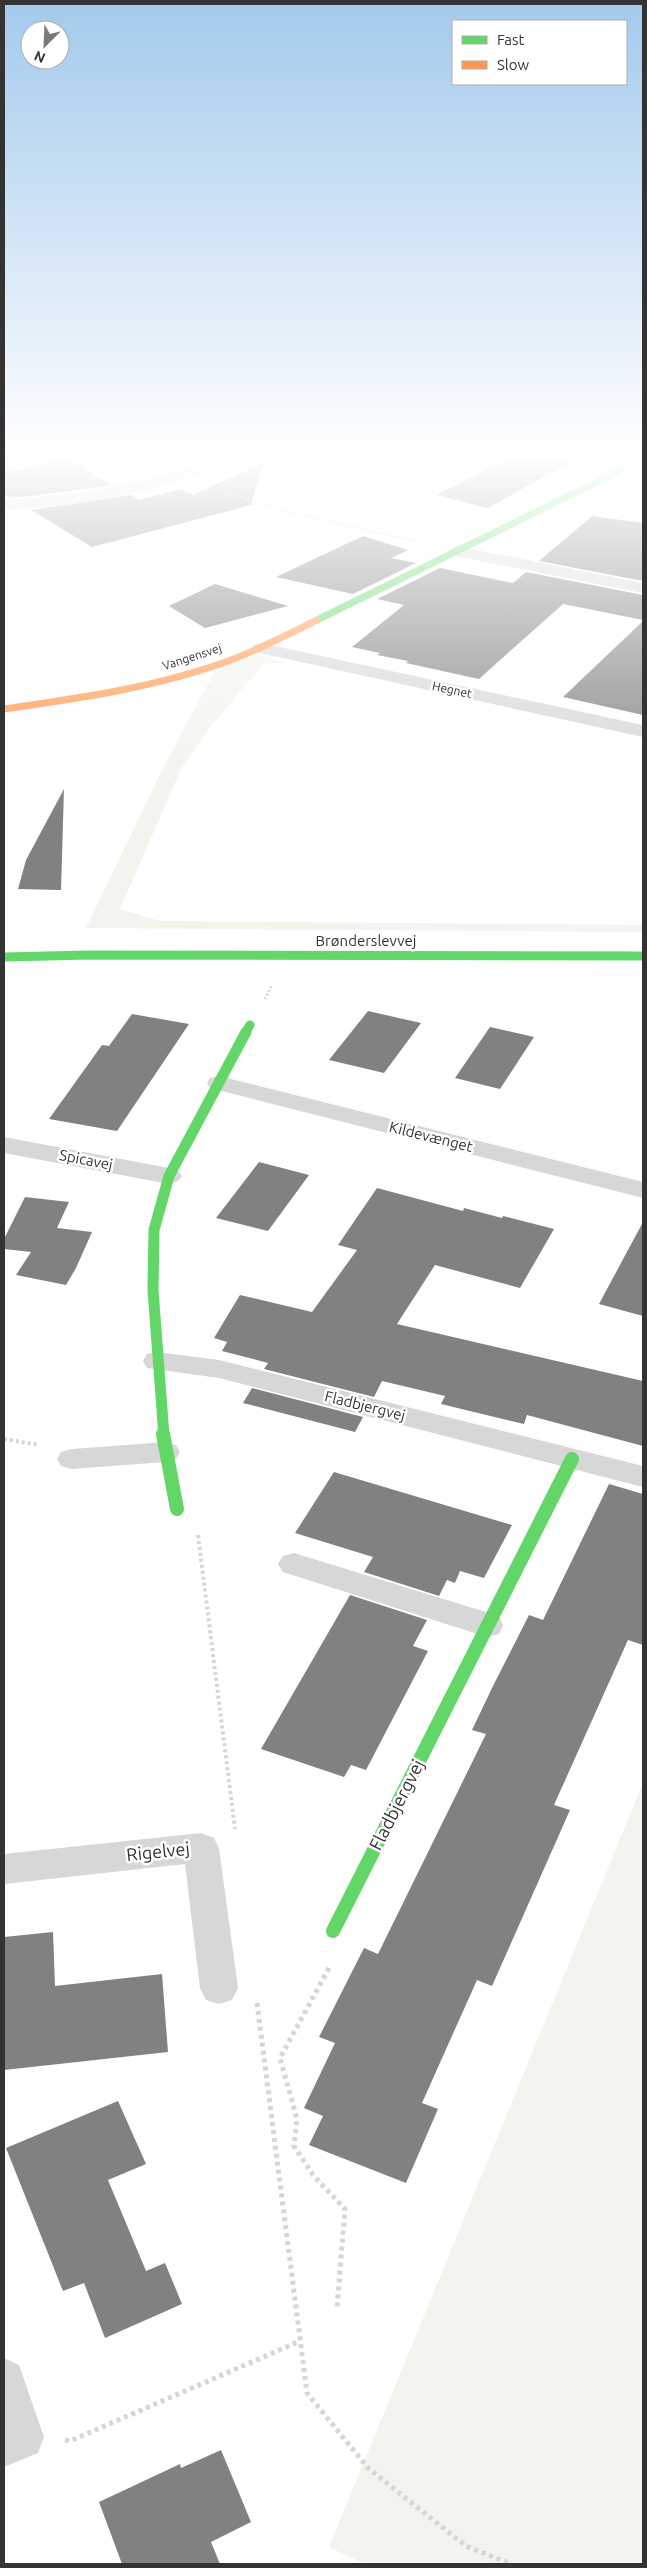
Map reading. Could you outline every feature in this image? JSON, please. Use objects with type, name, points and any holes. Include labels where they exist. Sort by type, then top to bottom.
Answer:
[{"type":"street","name":"Vangensvej","points":[[4,709],[87,698],[144,686],[191,673],[261,648],[408,575]]},
{"type":"street","points":[[576,575],[643,588]]},
{"type":"street","name":"Hegnet","points":[[261,648],[643,731]]},
{"type":"street","name":"Brønderslevvej","points":[[4,951],[89,955]]},
{"type":"street","name":"Brønderslevvej","points":[[4,957],[89,955],[643,956]]},
{"type":"street","points":[[177,1509],[165,1452],[157,1361],[153,1290],[154,1230],[169,1176],[250,1025]]},
{"type":"street","name":"Kildevænget","points":[[219,1083],[643,1190]]},
{"type":"street","name":"Spicavej","points":[[4,1145],[169,1176]]},
{"type":"street","name":"Fladbjergvej","points":[[157,1361],[219,1368],[643,1477]]},
{"type":"street","points":[[72,1459],[165,1452]]},
{"type":"street","name":"Fladbjergvej","points":[[333,1931],[572,1458]]},
{"type":"street","points":[[294,1564],[488,1625]]},
{"type":"street","name":"Rigelvej","points":[[4,1869],[201,1848],[219,1988]]},
{"type":"street","points":[[4,2380],[13,2441]]},
{"type":"path","points":[[177,1509],[196,1513],[236,1840]]},
{"type":"path","points":[[333,1931],[341,1947],[280,2058],[297,2120],[294,2146],[313,2175],[345,2209],[337,2308]]},
{"type":"path","points":[[256,1997],[307,2393],[368,2468],[466,2546],[510,2564]]},
{"type":"path","points":[[13,2441],[70,2441],[299,2342]]},
{"type":"shaded area","points":[[257,654],[284,663],[264,663],[212,725],[181,769],[120,909],[160,921],[643,925],[643,932],[86,928],[163,768],[215,671]]},
{"type":"shaded area","points":[[643,1783],[643,2564],[364,2564],[329,2547]]},
{"type":"building","points":[[281,575],[392,575],[353,594],[276,577]]},
{"type":"building","points":[[426,575],[473,575],[513,583],[523,575],[540,575],[643,595],[643,620],[563,604],[479,679],[406,663],[408,661],[377,655],[380,653],[352,647],[404,605],[377,599]]},
{"type":"building","points":[[611,575],[643,575],[643,581]]},
{"type":"building","points":[[215,584],[288,606],[205,628],[169,606]]},
{"type":"building","points":[[643,621],[643,715],[563,697]]},
{"type":"building","points":[[64,789],[61,890],[18,889],[26,860]]},
{"type":"building","points":[[368,1011],[421,1023],[384,1073],[329,1060]]},
{"type":"building","points":[[132,1014],[189,1024],[117,1131],[49,1119],[102,1045],[109,1046]]},
{"type":"building","points":[[490,1027],[534,1037],[500,1089],[455,1078]]},
{"type":"building","points":[[259,1162],[309,1175],[268,1231],[216,1218]]},
{"type":"building","points":[[377,1188],[463,1211],[464,1208],[554,1229],[520,1288],[435,1265],[397,1324],[643,1381],[643,1446],[527,1415],[524,1424],[441,1404],[445,1396],[382,1381],[374,1397],[264,1369],[268,1363],[222,1351],[227,1342],[214,1338],[240,1295],[312,1312],[357,1250],[338,1245]]},
{"type":"building","points":[[25,1197],[69,1202],[57,1228],[92,1232],[66,1285],[16,1275],[31,1252],[4,1249],[4,1239]]},
{"type":"building","points":[[643,1222],[643,1316],[599,1304]]},
{"type":"building","points":[[252,1388],[363,1417],[355,1432],[243,1403]]},
{"type":"building","points":[[334,1472],[512,1525],[484,1578],[460,1571],[455,1583],[447,1580],[439,1596],[364,1572],[373,1557],[295,1533]]},
{"type":"building","points":[[609,1484],[643,1494],[643,1645],[628,1640],[554,1805],[570,1810],[492,1986],[477,1980],[422,2103],[438,2109],[406,2183],[309,2145],[323,2116],[304,2108],[335,2043],[319,2037],[364,1948],[378,1954],[486,1734],[472,1730],[493,1686],[529,1615],[543,1620]]},
{"type":"building","points":[[350,1595],[427,1620],[413,1646],[428,1651],[366,1770],[351,1765],[344,1777],[261,1749]]},
{"type":"building","points":[[53,1932],[55,1986],[162,1974],[168,2052],[4,2070],[4,1937]]},
{"type":"building","points":[[118,2101],[146,2164],[108,2180],[146,2271],[165,2263],[182,2304],[105,2338],[84,2283],[63,2291],[6,2148]]},
{"type":"building","points":[[221,2450],[251,2522],[211,2542],[220,2564],[122,2564],[99,2502],[180,2464],[181,2468]]},
{"type":"traffic: fast","points":[[317,620],[409,575]]},
{"type":"traffic: fast","points":[[4,957],[89,955],[643,956]]},
{"type":"traffic: fast","points":[[177,1509],[165,1452],[157,1361],[153,1290],[154,1230],[169,1176],[250,1025]]},
{"type":"traffic: fast","points":[[333,1931],[572,1459]]},
{"type":"traffic: slow","points":[[4,709],[103,694],[200,671],[276,641],[317,620]]}]
